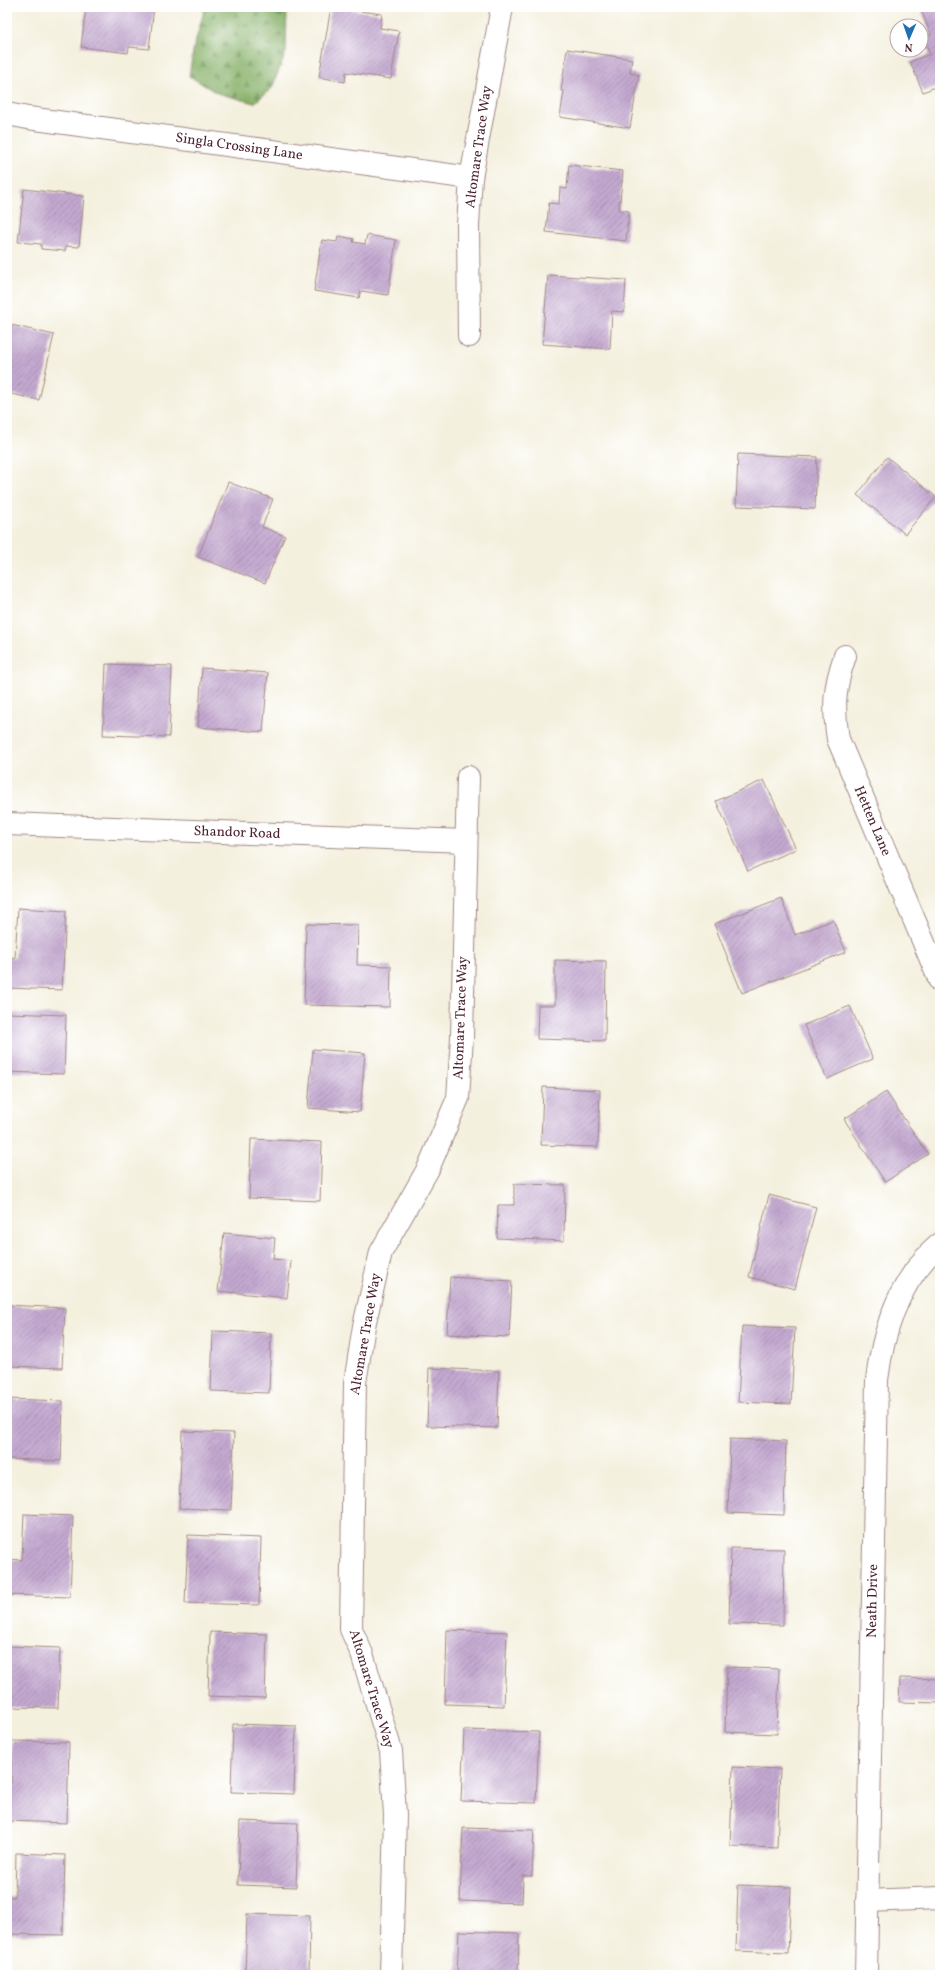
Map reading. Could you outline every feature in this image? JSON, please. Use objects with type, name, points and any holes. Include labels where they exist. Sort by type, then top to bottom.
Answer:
[{"type":"street","name":"Altomare Trace Way","points":[[468,336],[468,225],[471,178],[502,7]]},
{"type":"street","name":"Singla Crossing Lane","points":[[7,114],[471,178]]},
{"type":"street","name":"Hetten Lane","points":[[845,656],[837,680],[834,709],[838,739],[940,981]]},
{"type":"street","name":"Altomare Trace Way","points":[[390,1975],[395,1815],[391,1751],[362,1654],[351,1629],[355,1383],[364,1326],[381,1252],[428,1169],[458,1098],[462,1037],[468,777]]},
{"type":"street","name":"Shandor Road","points":[[7,824],[466,841]]},
{"type":"street","name":"Neath Drive","points":[[866,1975],[877,1380],[880,1350],[892,1314],[909,1280],[933,1250],[940,1244]]},
{"type":"street","points":[[868,1900],[940,1898]]},
{"type":"green space","points":[[205,7],[287,7],[286,52],[272,88],[254,103],[217,93],[189,76],[193,51]]},
{"type":"building","points":[[86,7],[154,7],[149,49],[129,47],[128,53],[81,47]]},
{"type":"building","points":[[331,7],[382,14],[380,28],[399,31],[391,79],[346,72],[345,82],[319,77]]},
{"type":"building","points":[[624,7],[654,7],[653,12]]},
{"type":"building","points":[[920,7],[940,7],[940,85],[923,92],[910,62],[920,58],[929,58],[929,36],[931,35],[929,30],[929,18],[924,18]]},
{"type":"building","points":[[567,49],[632,59],[630,73],[639,75],[630,128],[560,117],[564,91],[561,91]]},
{"type":"building","points":[[569,165],[623,171],[619,210],[629,211],[626,241],[546,232],[549,203],[559,204],[560,188],[567,189]]},
{"type":"building","points":[[24,189],[84,196],[79,247],[66,246],[65,251],[41,249],[41,244],[18,242]]},
{"type":"building","points":[[367,235],[396,240],[388,295],[361,291],[359,298],[314,291],[322,240],[337,242],[338,236],[354,239],[353,242],[365,244]]},
{"type":"building","points":[[548,275],[626,280],[624,312],[612,311],[610,349],[542,344]]},
{"type":"building","points":[[7,324],[54,335],[39,400],[7,393]]},
{"type":"building","points":[[738,454],[817,457],[815,509],[736,506]]},
{"type":"building","points":[[887,457],[936,497],[905,534],[857,495]]},
{"type":"building","points":[[228,482],[273,499],[262,527],[285,536],[265,583],[198,557]]},
{"type":"building","points":[[106,664],[172,666],[169,737],[103,735]]},
{"type":"building","points":[[202,668],[268,673],[263,732],[198,727]]},
{"type":"building","points":[[764,780],[796,849],[748,871],[716,801]]},
{"type":"building","points":[[781,898],[795,935],[833,920],[846,952],[742,993],[714,924]]},
{"type":"building","points":[[18,908],[66,911],[62,990],[7,988],[7,957],[15,958]]},
{"type":"building","points":[[306,924],[358,925],[357,965],[391,966],[390,1007],[304,1005]]},
{"type":"building","points":[[555,960],[606,961],[605,1041],[537,1039],[538,1005],[555,1005]]},
{"type":"building","points":[[850,1006],[873,1059],[827,1079],[804,1025]]},
{"type":"building","points":[[7,1013],[66,1015],[64,1074],[7,1072]]},
{"type":"building","points":[[313,1049],[365,1053],[360,1112],[308,1108]]},
{"type":"building","points":[[543,1087],[600,1090],[598,1147],[541,1145]]},
{"type":"building","points":[[886,1092],[928,1154],[885,1182],[844,1119]]},
{"type":"building","points":[[251,1139],[322,1142],[320,1201],[249,1198]]},
{"type":"building","points":[[514,1184],[565,1185],[564,1241],[497,1238],[498,1205],[514,1205]]},
{"type":"building","points":[[769,1195],[816,1207],[795,1289],[749,1277]]},
{"type":"building","points":[[224,1233],[275,1238],[273,1259],[291,1261],[287,1298],[218,1291]]},
{"type":"building","points":[[450,1277],[512,1281],[509,1337],[447,1334]]},
{"type":"building","points":[[7,1305],[65,1308],[62,1368],[7,1366]]},
{"type":"building","points":[[742,1326],[795,1328],[791,1404],[738,1402]]},
{"type":"building","points":[[213,1331],[271,1333],[269,1393],[211,1391]]},
{"type":"building","points":[[429,1368],[499,1371],[497,1428],[427,1426]]},
{"type":"building","points":[[7,1399],[63,1401],[61,1461],[7,1459]]},
{"type":"building","points":[[182,1431],[234,1433],[231,1510],[179,1508]]},
{"type":"building","points":[[730,1439],[786,1441],[784,1515],[728,1513]]},
{"type":"building","points":[[24,1514],[73,1516],[70,1597],[7,1595],[7,1559],[22,1560]]},
{"type":"building","points":[[188,1535],[261,1538],[259,1605],[185,1603]]},
{"type":"building","points":[[731,1548],[784,1549],[783,1625],[729,1624]]},
{"type":"building","points":[[447,1630],[507,1632],[504,1706],[445,1704]]},
{"type":"building","points":[[210,1632],[267,1634],[265,1698],[208,1696]]},
{"type":"building","points":[[7,1646],[60,1648],[58,1708],[7,1707]]},
{"type":"building","points":[[727,1667],[779,1669],[777,1734],[725,1732]]},
{"type":"building","points":[[900,1678],[940,1679],[940,1703],[899,1702]]},
{"type":"building","points":[[233,1724],[296,1726],[294,1794],[231,1792]]},
{"type":"building","points":[[464,1730],[539,1732],[536,1803],[461,1801]]},
{"type":"building","points":[[12,1741],[69,1742],[67,1823],[7,1821],[7,1783],[11,1783]]},
{"type":"building","points":[[733,1767],[780,1769],[777,1848],[730,1846]]},
{"type":"building","points":[[240,1821],[298,1823],[296,1887],[238,1885]]},
{"type":"building","points":[[463,1828],[534,1830],[532,1876],[523,1876],[522,1903],[460,1901]]},
{"type":"building","points":[[16,1853],[65,1855],[63,1935],[7,1934],[7,1897],[15,1897]]},
{"type":"building","points":[[738,1885],[791,1887],[788,1953],[736,1951]]},
{"type":"building","points":[[247,1914],[310,1916],[309,1975],[245,1975]]},
{"type":"building","points":[[459,1931],[519,1933],[518,1975],[457,1975]]}]
